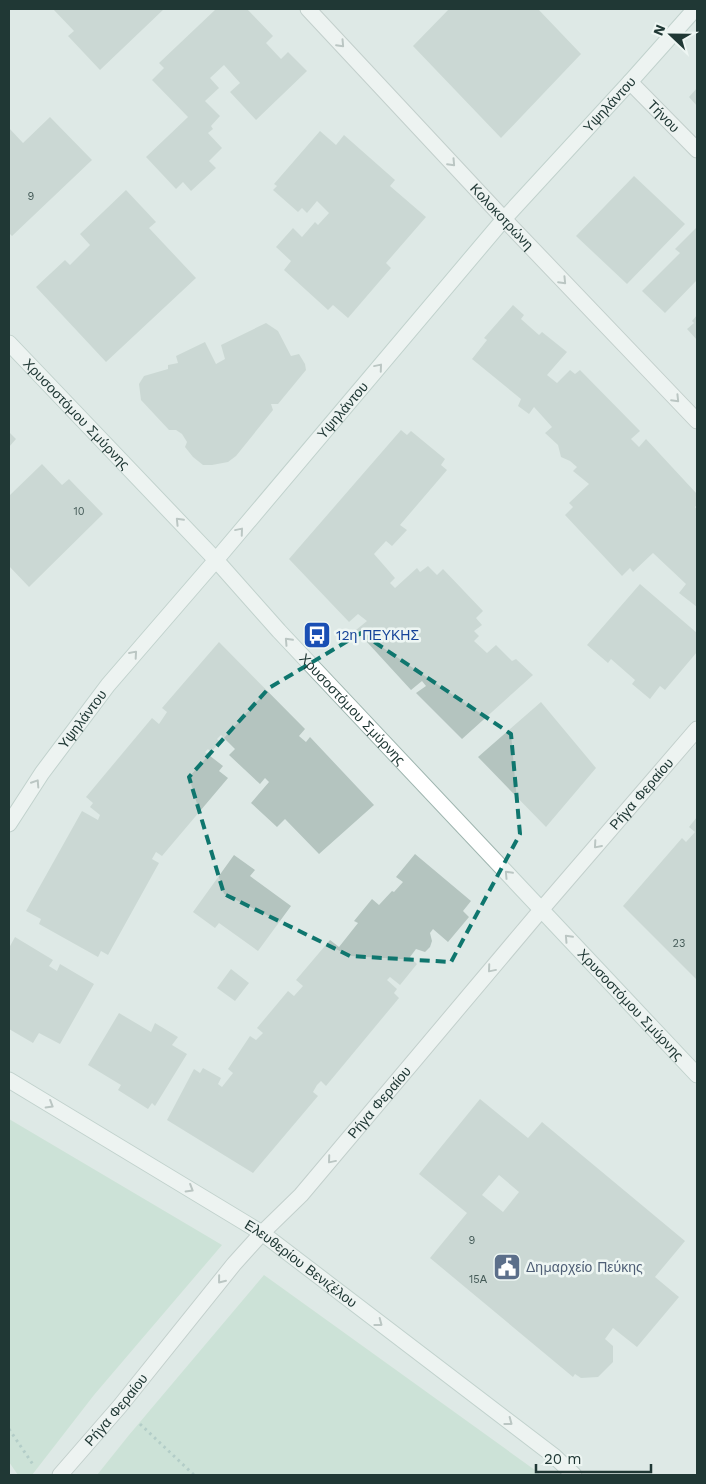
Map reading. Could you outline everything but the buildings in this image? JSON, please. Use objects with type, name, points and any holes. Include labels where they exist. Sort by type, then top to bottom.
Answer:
[{"type":"street","name":"Κολοκοτρώνη","points":[[308,9],[504,219],[697,421]]},
{"type":"street","name":"Υψηλάντου","points":[[9,824],[42,773],[108,684],[216,560],[504,219],[695,9]]},
{"type":"street","name":"Τήνου","points":[[630,82],[697,150]]},
{"type":"street","name":"Χρυσοστόμου Σμύρνης","points":[[9,343],[216,560],[279,631],[697,1075]]},
{"type":"street","name":"Ρήγα Φεραίου","points":[[60,1475],[120,1406],[234,1264],[262,1233],[301,1195],[697,728]]},
{"type":"street","name":"Ελευθερίου Βενιζέλου","points":[[9,1080],[262,1233],[554,1456],[574,1475]]},
{"type":"path","points":[[120,1406],[194,1475]]},
{"type":"path","points":[[9,1429],[35,1468]]},
{"type":"highlighted area","points":[[361,633],[511,734],[520,834],[451,962],[350,956],[224,894],[189,777],[269,688]]},
{"type":"green space","points":[[9,1119],[222,1245],[94,1395],[32,1475],[18,1475],[9,1462]]},
{"type":"green space","points":[[264,1275],[539,1473],[541,1475],[97,1475]]},
{"type":"place","name":"12η ΠΕΥΚΗΣ","points":[[317,635]]},
{"type":"place","name":"Δημαρχείο Πεύκης","points":[[507,1267]]}]
